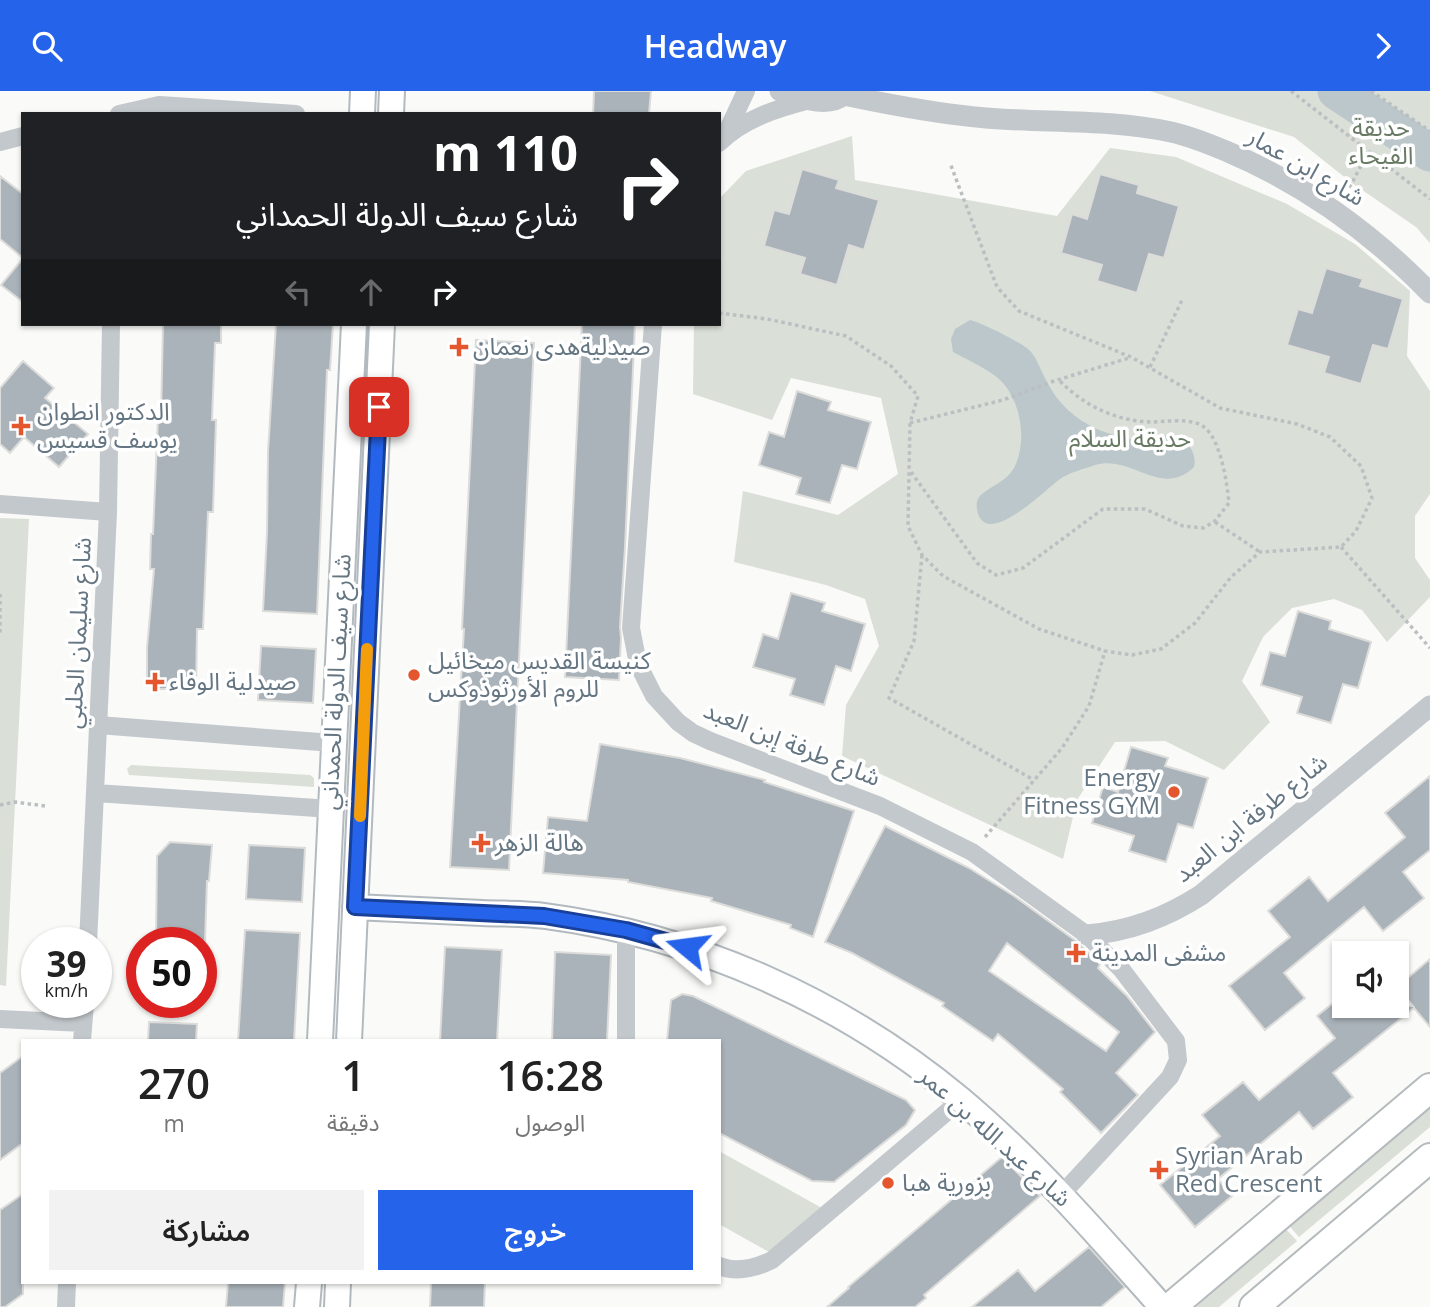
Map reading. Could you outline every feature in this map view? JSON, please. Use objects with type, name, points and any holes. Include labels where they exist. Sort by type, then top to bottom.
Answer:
[{"type":"main road","points":[[362,112],[363,91]]},
{"type":"main road","points":[[391,112],[392,91]]},
{"type":"main road","name":"شارع سيف الدولة الحمداني","points":[[320,1039],[354,326]]},
{"type":"main road","name":"شارع سيف الدولة الحمداني","points":[[349,1039],[382,326]]},
{"type":"main road","name":"شارع عبد الله بن عمر","points":[[355,907],[544,916],[626,930],[687,947],[804,996],[859,1026],[961,1100],[1061,1195],[1162,1307]]},
{"type":"main road","points":[[1171,1307],[1430,1088]]},
{"type":"main road","points":[[1254,1307],[1430,1158]]},
{"type":"main road","points":[[307,1307],[309,1284]]},
{"type":"main road","points":[[337,1307],[338,1284]]},
{"type":"street","points":[[722,141],[746,91]]},
{"type":"street","name":"شارع ابن عمار","points":[[780,91],[812,100],[832,101],[843,93],[886,104],[972,117],[1127,125],[1173,132],[1246,159],[1332,208],[1378,243],[1430,293]]},
{"type":"street","points":[[722,141],[765,114],[812,100]]},
{"type":"street","points":[[127,112],[159,104],[269,112]]},
{"type":"street","name":"شارع سليمان الحلبي","points":[[89,927],[108,512],[111,326]]},
{"type":"street","name":"شارع طرفة إبن العبد","points":[[653,326],[631,628],[638,664],[654,696],[678,722],[709,741],[880,806],[972,852],[1087,935],[1122,970],[1176,1041],[1178,1060],[1170,1077],[1061,1195]]},
{"type":"street","points":[[0,504],[108,512]]},
{"type":"street","name":"شارع طرفة ابن العبد","points":[[1087,935],[1111,933],[1159,919],[1201,895],[1430,706]]},
{"type":"street","points":[[98,726],[333,743]]},
{"type":"street","points":[[96,793],[331,809]]},
{"type":"street","points":[[626,930],[626,1039]]},
{"type":"street","points":[[0,1019],[83,1032]]},
{"type":"street","points":[[721,1266],[752,1268],[772,1259],[961,1100]]},
{"type":"street","points":[[65,1306],[67,1284]]},
{"type":"path","points":[[1291,91],[1429,197],[1430,190]]},
{"type":"path","points":[[1371,91],[1430,131]]},
{"type":"path","points":[[1332,208],[1352,183],[1368,152]]},
{"type":"path","points":[[950,163],[997,287],[1018,311],[1131,357],[1220,408],[1297,424],[1330,437],[1361,466],[1371,498],[1356,531],[1341,548],[1260,552],[1214,521]]},
{"type":"path","points":[[1150,367],[1182,300]]},
{"type":"path","points":[[721,313],[767,319],[846,336],[891,366],[918,396],[911,423],[908,526],[922,555],[943,576],[1039,629],[1105,651],[1132,655],[1161,649],[1195,623],[1231,577],[1260,552]]},
{"type":"path","points":[[911,423],[1003,400],[1131,357]]},
{"type":"path","points":[[910,470],[976,563],[996,575],[1023,568],[1103,509],[1145,509],[1182,526],[1203,528],[1214,521],[1229,503],[1225,469],[1206,428],[1196,422],[1124,419],[1096,409],[1075,397],[1056,381]]},
{"type":"path","points":[[1341,548],[1430,648]]},
{"type":"path","points":[[922,555],[914,641],[889,698],[1034,780]]},
{"type":"path","points":[[0,594],[0,635]]},
{"type":"path","points":[[972,852],[1062,748],[1090,706],[1105,651]]},
{"type":"path","points":[[0,805],[15,802],[45,806]]},
{"type":"green space","name":"حديقة الفيحاء","points":[[1150,91],[1430,91],[1430,243],[1416,227],[1352,183],[1294,137]]},
{"type":"green space","name":"حديقة السلام","points":[[852,136],[855,180],[1057,216],[1110,148],[1176,157],[1287,204],[1355,244],[1410,291],[1407,356],[1430,391],[1430,494],[1415,516],[1415,558],[1430,580],[1430,597],[1387,642],[1362,610],[1334,599],[1292,608],[1263,637],[1242,681],[1270,722],[1224,770],[1165,741],[1115,742],[1077,800],[1063,859],[842,756],[846,705],[879,646],[865,599],[826,585],[734,562],[743,491],[838,515],[898,474],[881,398],[791,378],[772,420],[693,394],[694,326],[721,326],[721,197],[746,171]]},
{"type":"green space","points":[[0,518],[29,519],[6,986],[0,985]]},
{"type":"green space","points":[[131,765],[310,775],[314,778],[314,787],[129,775],[127,769]]},
{"type":"green space","points":[[1430,1100],[1430,1127],[1299,1237],[1286,1222]]},
{"type":"green space","points":[[721,1152],[822,1208],[778,1257],[721,1225]]},
{"type":"green space","points":[[1283,1226],[1297,1241],[1219,1307],[1196,1307]]},
{"type":"shaded area","points":[[970,320],[1027,348],[1056,396],[1082,421],[1104,432],[1131,439],[1144,440],[1167,435],[1179,438],[1192,450],[1194,467],[1182,476],[1170,479],[1158,478],[1121,465],[1095,465],[1064,477],[1003,521],[991,524],[982,521],[977,509],[978,499],[1007,477],[1014,468],[1021,446],[1021,434],[1017,409],[1007,387],[988,371],[953,352],[951,339],[955,329]]},
{"type":"building","points":[[594,91],[651,91],[649,112],[593,112]]},
{"type":"building","points":[[802,169],[839,180],[836,188],[879,200],[864,250],[849,245],[837,285],[800,274],[805,258],[764,246],[774,210],[789,214]]},
{"type":"building","points":[[1100,174],[1139,185],[1137,193],[1179,206],[1164,258],[1149,254],[1137,293],[1097,281],[1102,265],[1061,253],[1072,214],[1087,219]]},
{"type":"building","points":[[0,176],[21,192],[21,256],[0,239]]},
{"type":"building","points":[[21,260],[21,300],[1,285]]},
{"type":"building","points":[[1326,268],[1363,279],[1360,286],[1403,299],[1388,349],[1373,345],[1361,384],[1324,373],[1329,357],[1287,345],[1298,309],[1312,313]]},
{"type":"building","points":[[163,326],[221,326],[221,343],[215,343],[213,512],[208,512],[203,629],[197,629],[196,689],[156,689],[147,682],[147,648],[154,569],[150,569],[151,534],[158,417],[161,417]]},
{"type":"building","points":[[276,326],[333,326],[330,370],[327,370],[317,614],[263,611],[268,451]]},
{"type":"building","points":[[582,326],[635,326],[619,680],[565,677]]},
{"type":"building","points":[[476,340],[534,343],[509,870],[450,867],[464,629]]},
{"type":"building","points":[[23,361],[54,388],[45,398],[88,434],[59,467],[24,437],[10,453],[0,444],[0,388]]},
{"type":"building","points":[[797,391],[831,402],[828,410],[871,422],[857,469],[842,465],[830,503],[796,494],[801,478],[759,465],[769,432],[784,437]]},
{"type":"building","points":[[791,593],[825,603],[822,611],[865,624],[851,671],[836,666],[824,705],[790,695],[795,679],[753,667],[763,634],[778,639]]},
{"type":"building","points":[[1298,611],[1331,621],[1329,629],[1371,642],[1358,688],[1343,684],[1331,723],[1297,713],[1302,697],[1261,685],[1270,652],[1285,656]]},
{"type":"building","points":[[261,646],[316,649],[313,703],[258,700]]},
{"type":"building","points":[[600,744],[680,758],[765,780],[764,782],[854,811],[813,937],[790,928],[791,925],[711,901],[712,898],[628,880],[543,873],[548,817],[587,821]]},
{"type":"building","points":[[1131,747],[1168,758],[1165,766],[1208,778],[1193,828],[1178,824],[1166,862],[1129,851],[1134,836],[1092,823],[1103,787],[1118,792]]},
{"type":"building","points":[[1430,776],[1430,850],[1403,872],[1424,898],[1383,931],[1364,907],[1284,973],[1305,998],[1265,1030],[1229,986],[1290,937],[1268,911],[1309,877],[1328,901],[1405,837],[1385,813]]},
{"type":"building","points":[[885,826],[969,868],[1014,896],[1076,941],[1100,964],[1098,968],[1127,996],[1155,1032],[1116,1073],[1138,1095],[1101,1133],[1060,1092],[1063,1089],[998,1034],[993,1041],[942,1006],[944,1003],[852,953],[825,942]],"holes":[[[1007,943],[1119,1032],[1106,1051],[989,971]]]},
{"type":"building","points":[[170,842],[212,845],[207,881],[205,927],[156,927],[157,856]]},
{"type":"building","points":[[249,845],[305,848],[302,902],[246,899]]},
{"type":"building","points":[[245,930],[300,933],[294,1039],[238,1039]]},
{"type":"building","points":[[445,947],[502,950],[497,1039],[440,1039]]},
{"type":"building","points":[[555,952],[611,955],[607,1039],[552,1039]]},
{"type":"building","points":[[1430,959],[1430,1027],[1414,1008],[1409,1012],[1409,1006],[1413,1006],[1409,1001],[1409,977]]},
{"type":"building","points":[[682,994],[693,996],[906,1100],[915,1110],[906,1125],[834,1182],[812,1181],[721,1134],[721,1039],[667,1039],[671,1000]]},
{"type":"building","points":[[1332,1004],[1332,1018],[1402,1018],[1333,1073],[1353,1097],[1313,1129],[1299,1112],[1218,1179],[1232,1196],[1195,1227],[1160,1185],[1220,1136],[1202,1115],[1243,1082],[1259,1100],[1335,1038],[1317,1016]]},
{"type":"building","points":[[149,1022],[197,1024],[196,1039],[148,1039]]},
{"type":"building","points":[[21,1057],[21,1144],[0,1160],[0,1073]]},
{"type":"building","points":[[1002,1157],[1040,1196],[924,1295],[926,1298],[915,1307],[827,1307],[848,1287]]},
{"type":"building","points":[[21,1195],[23,1294],[5,1307],[0,1307],[0,1210]]},
{"type":"building","points":[[1089,1247],[1125,1287],[1101,1307],[972,1307],[1018,1270],[1035,1291]]},
{"type":"building","points":[[228,1284],[285,1284],[283,1307],[226,1307]]},
{"type":"building","points":[[431,1284],[485,1284],[484,1307],[430,1307]]},
{"type":"waterway","points":[[1336,91],[1430,153]]},
{"type":"slow traffic","points":[[360,816],[367,649]]},
{"type":"place","name":"صيدليةهدى نعمان","points":[[459,347]]},
{"type":"place","name":"الدكتور انطوان يوسف قسيس","points":[[21,426]]},
{"type":"place","name":"كنيسة القديس ميخائيل للروم الأورثوذوكس","points":[[414,675]]},
{"type":"place","name":"صيدلية الوفاء","points":[[155,682]]},
{"type":"place","name":"Energy Fitness GYM","points":[[1174,792]]},
{"type":"place","name":"هالة الزهر","points":[[481,843]]},
{"type":"place","name":"مشفى المدينة","points":[[1076,953]]},
{"type":"place","name":"Syrian Arab Red Crescent","points":[[1159,1170]]},
{"type":"place","name":"بزورية هبا","points":[[888,1183]]},
{"type":"route","points":[[379,407],[355,907],[544,916],[626,930],[687,947]]}]
